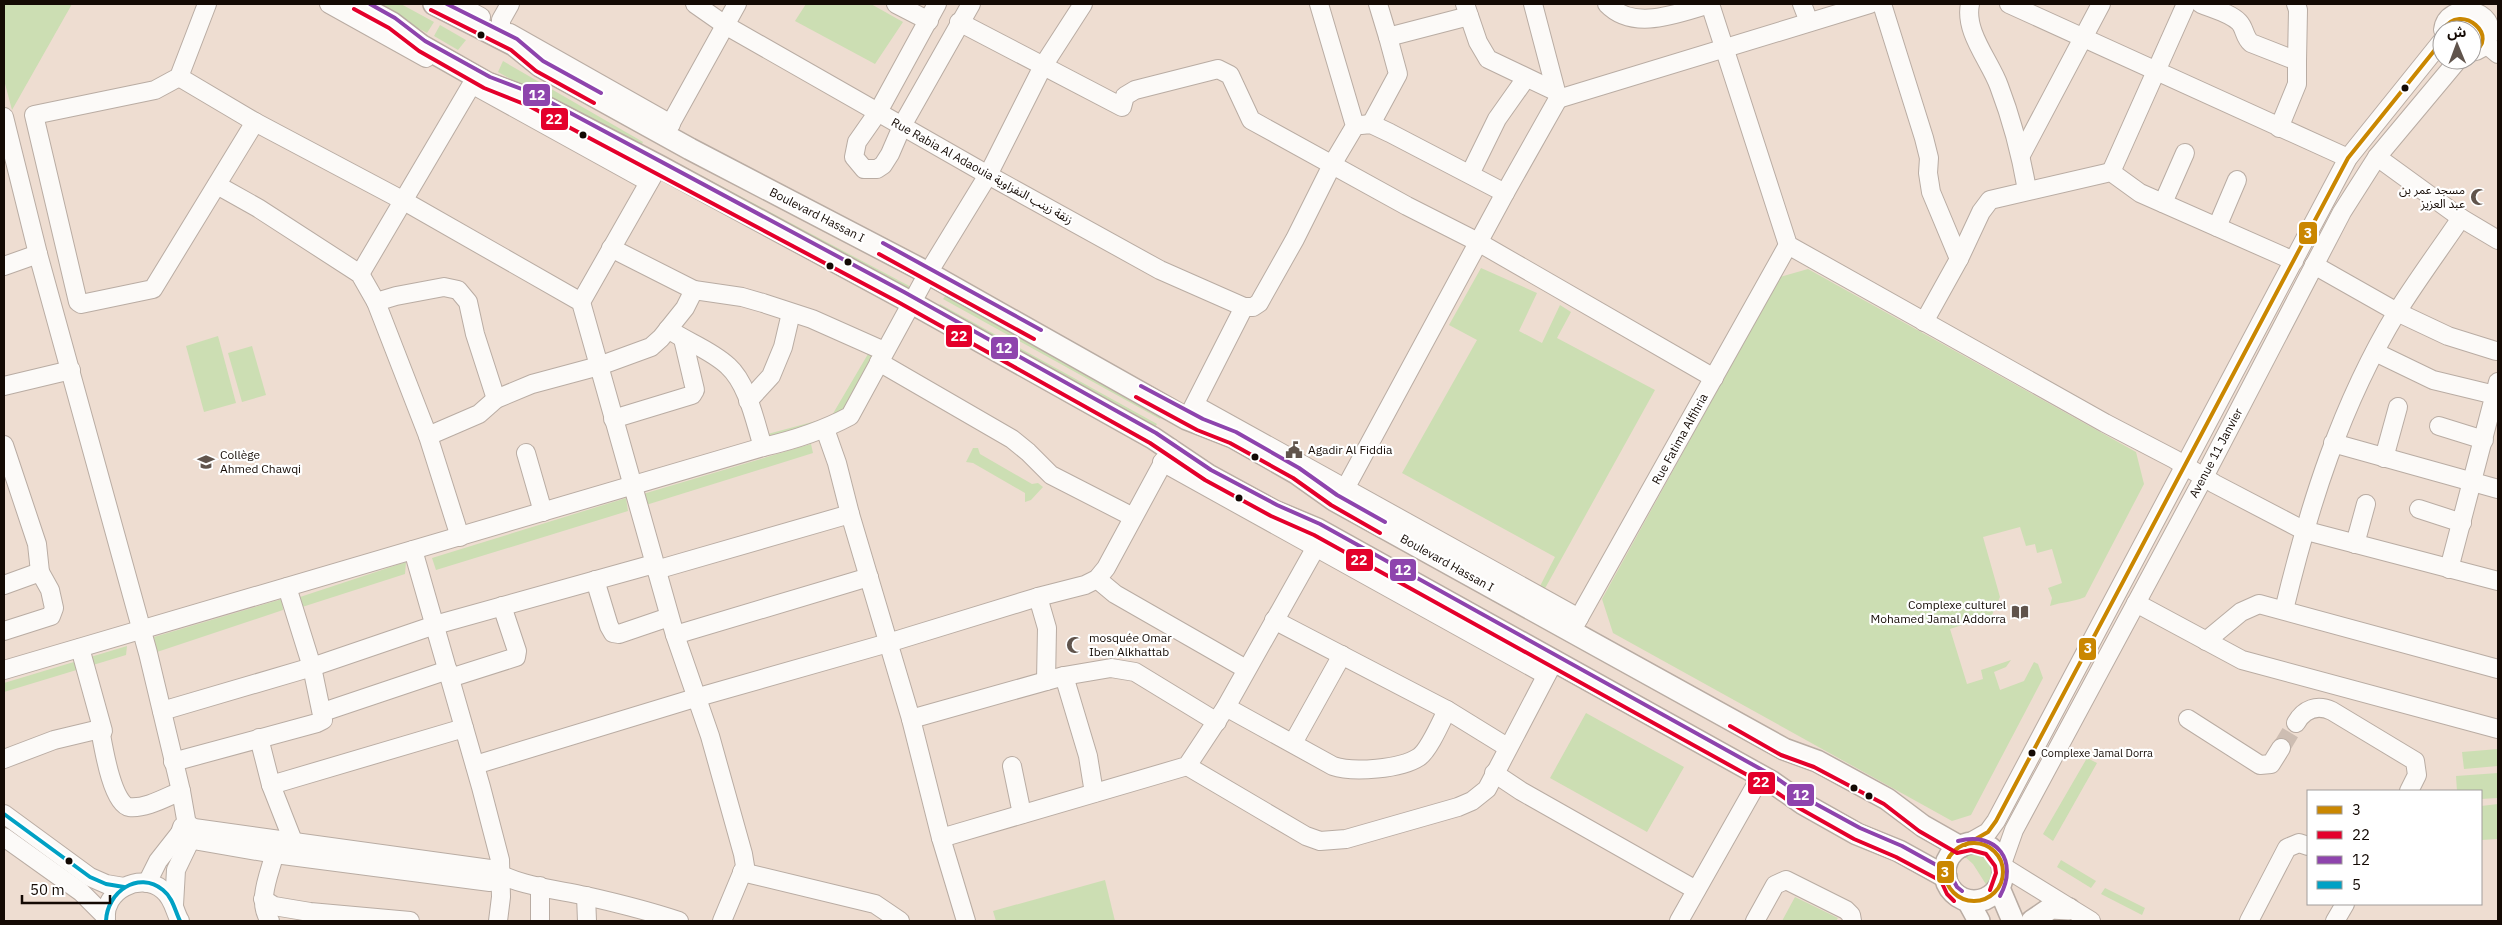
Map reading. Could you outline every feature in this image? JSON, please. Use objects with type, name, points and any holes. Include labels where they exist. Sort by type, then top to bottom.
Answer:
[{"type":"main road","points":[[357,4],[392,23],[422,46],[487,83],[532,100],[654,174],[912,303],[1166,455],[1208,474],[1283,516],[1317,529],[1550,668],[1761,776],[1802,803],[1857,834],[1899,851],[1946,877]]},
{"type":"main road","name":"Boulevard Hassan I","points":[[448,5],[501,33],[540,66],[668,129],[928,273],[1191,412],[1296,473],[1334,500],[1575,625],[1784,750],[1817,761],[1887,799],[1923,826],[1963,846]]},
{"type":"main road","points":[[1979,921],[1968,901],[1952,891],[1946,877],[1948,860],[1963,846],[1972,844],[1987,847],[1999,857],[2001,875],[2013,921]]},
{"type":"main road","points":[[1968,901],[1988,898],[2001,875]]},
{"type":"main road","points":[[2032,921],[2051,908],[2069,909]]},
{"type":"street","points":[[176,916],[176,870],[189,833],[181,791],[162,711],[38,254],[5,120],[155,90],[179,77],[207,4]]},
{"type":"street","points":[[328,4],[472,84],[654,174],[581,302]]},
{"type":"street","points":[[501,33],[501,20],[510,4]]},
{"type":"street","name":"Rue Rabia Al Adaouia زنقة زينب النفزاوية","points":[[695,4],[725,24],[988,175],[1160,270],[1244,307]]},
{"type":"street","points":[[668,129],[737,4]]},
{"type":"street","points":[[896,4],[929,21]]},
{"type":"street","points":[[937,4],[878,112],[854,148],[854,157],[864,168],[873,170],[883,165],[902,124],[971,4]]},
{"type":"street","points":[[4,670],[763,447],[795,440],[825,429],[850,416],[928,273],[988,175],[1043,66],[1083,4]]},
{"type":"street","points":[[1319,4],[1363,125],[1470,174],[1505,193]]},
{"type":"street","points":[[1378,4],[1398,74],[1363,125],[1332,163],[1295,239],[1259,302],[1253,307],[1244,307],[1191,412],[1346,487],[1575,625]]},
{"type":"street","points":[[1346,487],[1557,95],[1533,4]]},
{"type":"street","points":[[1606,4],[1617,12],[1643,19],[1668,16],[1710,4],[1788,245],[2204,477],[2303,530],[2498,581]]},
{"type":"street","points":[[1802,4],[1809,22]]},
{"type":"street","points":[[1388,38],[1467,10],[1484,54],[1496,64],[1557,95],[1726,50],[1870,4]]},
{"type":"street","points":[[1882,4],[1924,138],[1929,158],[1928,173],[1931,192],[1959,259]]},
{"type":"street","points":[[1970,4],[1969,13],[1981,54],[1999,84],[2021,155],[2027,190]]},
{"type":"street","points":[[2009,4],[2348,158]]},
{"type":"street","points":[[2021,155],[2102,4]]},
{"type":"street","points":[[2111,172],[2186,4]]},
{"type":"street","points":[[2201,4],[2234,18],[2240,23],[2247,39],[2251,43],[2297,61]]},
{"type":"street","points":[[2442,16],[2457,8],[2471,5],[2480,9],[2494,21],[2485,50]]},
{"type":"street","points":[[2279,128],[2297,84],[2299,6]]},
{"type":"street","points":[[959,22],[1122,107],[1125,96],[1144,87],[1218,69],[1225,70],[1230,75],[1251,120],[1407,206],[1478,242],[1714,378]]},
{"type":"street","name":"Avenue 11 Janvier","points":[[1963,846],[1988,832],[1996,821],[2348,158],[2432,53]]},
{"type":"street","name":"Avenue 11 Janvier","points":[[2001,875],[2014,830],[2204,477],[2342,212],[2377,157],[2450,70]]},
{"type":"street","points":[[179,77],[255,122],[404,201],[581,302],[655,567],[695,698],[710,736],[743,854],[745,866],[722,921]]},
{"type":"street","points":[[1470,174],[1497,119],[1526,78]]},
{"type":"street","points":[[360,274],[472,84]]},
{"type":"street","points":[[34,115],[70,278],[76,298],[81,304],[153,289],[255,122]]},
{"type":"street","points":[[2163,203],[2185,153]]},
{"type":"street","points":[[2377,157],[2461,218],[2498,240]]},
{"type":"street","points":[[1924,322],[1959,259],[1974,224],[1987,202],[2027,190],[2111,172]]},
{"type":"street","points":[[2111,172],[2128,186],[2294,261]]},
{"type":"street","points":[[2218,227],[2237,180]]},
{"type":"street","points":[[217,185],[258,208],[360,274],[376,302],[428,436],[460,537]]},
{"type":"street","points":[[2284,610],[2303,530],[2333,443],[2375,352],[2397,312],[2461,218]]},
{"type":"street","name":"Rue Fatima Alfihria","points":[[1575,625],[1788,245]]},
{"type":"street","points":[[612,248],[694,290],[742,297],[812,319],[881,357],[1012,439],[1051,475],[1134,517]]},
{"type":"street","points":[[4,266],[38,254]]},
{"type":"street","points":[[2314,265],[2397,312],[2448,336],[2496,351]]},
{"type":"street","points":[[376,302],[396,296],[444,287],[458,290],[468,302],[475,334],[496,399]]},
{"type":"street","points":[[428,436],[479,414],[496,399],[532,384],[599,366],[651,347],[685,308],[694,290]]},
{"type":"street","points":[[748,401],[771,376],[783,347],[791,313]]},
{"type":"street","points":[[668,329],[728,366],[736,375],[748,401],[763,447]]},
{"type":"street","points":[[613,419],[692,395],[695,390],[683,339]]},
{"type":"street","points":[[2375,352],[2434,380],[2497,389],[2449,568]]},
{"type":"street","points":[[4,386],[71,370]]},
{"type":"street","points":[[2384,458],[2398,407]]},
{"type":"street","points":[[2439,426],[2484,440]]},
{"type":"street","points":[[825,429],[837,463],[850,514],[911,719],[941,838],[966,921]]},
{"type":"street","points":[[2333,443],[2473,483],[2498,488]]},
{"type":"street","points":[[4,445],[37,544],[40,572],[50,590],[54,608],[53,614],[4,631]]},
{"type":"street","points":[[526,453],[543,512]]},
{"type":"street","points":[[475,764],[1038,597],[1085,585],[1097,579],[1106,568],[1166,455],[1316,547],[1550,668],[1507,747],[1487,789],[1472,801],[1458,807],[1346,839],[1320,841],[1306,836],[1187,766]]},
{"type":"street","points":[[2355,544],[2366,504]]},
{"type":"street","points":[[2419,509],[2462,523]]},
{"type":"street","points":[[162,711],[312,668],[435,625],[595,580],[655,567],[850,514]]},
{"type":"street","points":[[941,838],[1187,766],[1226,707],[1316,547]]},
{"type":"street","points":[[412,550],[475,764],[500,860],[501,876],[498,921]]},
{"type":"street","points":[[4,585],[40,572]]},
{"type":"street","points":[[675,635],[869,577]]},
{"type":"street","points":[[1097,579],[1115,594],[1246,669]]},
{"type":"street","points":[[595,580],[609,626],[613,633],[619,634],[670,617]]},
{"type":"street","points":[[173,762],[321,722],[323,712],[312,668],[287,587]]},
{"type":"street","points":[[1038,597],[1047,628],[1046,680]]},
{"type":"street","points":[[2136,603],[2242,660],[2498,729]]},
{"type":"street","points":[[2206,641],[2241,612],[2256,604],[2268,604],[2498,669]]},
{"type":"street","points":[[323,712],[449,674],[516,657],[517,651],[502,606]]},
{"type":"street","points":[[1274,620],[1447,710],[1507,747]]},
{"type":"street","points":[[4,759],[54,740],[100,729],[103,731],[80,648]]},
{"type":"street","points":[[1293,743],[1342,655]]},
{"type":"street","points":[[911,719],[1046,680],[1111,668],[1135,672],[1217,722]]},
{"type":"street","points":[[1064,676],[1088,756],[1094,793]]},
{"type":"street","points":[[1226,707],[1344,769],[1361,770],[1388,767],[1419,757],[1425,751],[1447,710]]},
{"type":"street","points":[[2296,723],[2305,712],[2315,708],[2326,709],[2340,716],[2415,761],[2417,775],[2410,790]]},
{"type":"street","points":[[2188,719],[2260,766],[2271,764],[2281,748]]},
{"type":"street","points":[[271,785],[464,728]]},
{"type":"street","points":[[100,729],[115,792],[124,806],[143,806],[181,791]]},
{"type":"street","points":[[259,738],[271,785],[282,845],[263,899],[265,915],[270,921]]},
{"type":"street","points":[[1012,766],[1022,814]]},
{"type":"street","points":[[1494,773],[1521,791],[1696,890]]},
{"type":"street","points":[[1679,921],[1761,776]]},
{"type":"street","points":[[4,814],[90,877],[106,884],[124,887],[138,883],[147,883],[164,890],[176,916]]},
{"type":"street","points":[[147,883],[158,861],[189,833],[282,845],[490,882],[501,876],[586,896],[636,915],[679,921]]},
{"type":"street","points":[[4,837],[82,892],[106,919]]},
{"type":"street","points":[[2249,921],[2287,848],[2299,843],[2307,846]]},
{"type":"street","points":[[742,872],[875,904],[885,910],[893,920]]},
{"type":"street","points":[[2001,875],[2037,889],[2091,921]]},
{"type":"street","points":[[1755,921],[1775,885],[1786,880],[1846,910],[1851,914],[1852,921]]},
{"type":"street","points":[[540,886],[540,921]]},
{"type":"street","points":[[106,919],[111,900],[124,887]]},
{"type":"street","points":[[586,896],[587,921]]},
{"type":"street","points":[[263,899],[274,906],[310,912],[400,920]]},
{"type":"street","points":[[2335,921],[2344,905]]},
{"type":"green space","points":[[4,4],[72,4],[12,110],[4,80]]},
{"type":"green space","points":[[374,4],[401,4],[434,22],[427,33]]},
{"type":"green space","points":[[806,4],[871,4],[903,22],[875,64],[795,21]]},
{"type":"green space","points":[[440,25],[466,40],[458,50],[434,36]]},
{"type":"green space","points":[[503,61],[643,142],[639,150],[498,72]]},
{"type":"green space","points":[[676,162],[913,288],[908,299],[671,171]]},
{"type":"green space","points":[[1481,268],[1537,293],[1519,331],[1542,343],[1560,305],[1571,312],[1557,338],[1655,390],[1543,592],[1538,590],[1555,557],[1402,473],[1477,340],[1449,325]]},
{"type":"green space","points":[[1808,269],[2136,452],[2144,484],[2085,597],[2050,606],[2052,598],[2048,588],[2062,583],[2052,549],[2037,553],[2035,544],[2026,546],[2020,527],[1983,537],[2000,597],[1992,615],[1950,629],[1967,684],[1983,679],[1981,670],[2011,660],[2006,667],[1994,672],[2000,690],[2024,681],[2034,662],[2038,664],[2043,678],[1971,815],[1952,821],[1613,633],[1602,599],[1780,277]]},
{"type":"green space","points":[[945,296],[1161,416],[1160,419],[943,299]]},
{"type":"green space","points":[[940,304],[1157,424],[1155,427],[938,307]]},
{"type":"green space","points":[[218,336],[236,403],[204,412],[186,346]]},
{"type":"green space","points":[[252,346],[266,395],[242,402],[228,353]]},
{"type":"green space","points":[[868,354],[875,357],[839,426],[765,446],[764,435],[831,417]]},
{"type":"green space","points":[[811,444],[813,453],[646,505],[643,494]]},
{"type":"green space","points":[[973,448],[978,448],[980,454],[1032,484],[1038,483],[1043,487],[1031,500],[1025,502],[1025,493],[973,463],[966,462]]},
{"type":"green space","points":[[626,498],[628,511],[436,570],[432,558]]},
{"type":"green space","points":[[406,562],[405,574],[299,608],[297,598]]},
{"type":"green space","points":[[282,599],[283,610],[157,652],[154,637]]},
{"type":"green space","points":[[127,646],[126,655],[4,692],[4,683]]},
{"type":"green space","points":[[1586,713],[1684,767],[1647,832],[1550,778]]},
{"type":"green space","points":[[2498,749],[2498,766],[2464,769],[2462,752]]},
{"type":"green space","points":[[2087,758],[2097,763],[2053,841],[2043,834]]},
{"type":"green space","points":[[2498,773],[2498,798],[2482,799],[2482,790],[2457,790],[2456,776]]},
{"type":"green space","points":[[2498,804],[2498,839],[2482,840],[2482,806]]},
{"type":"green space","points":[[1974,850],[1987,855],[1995,865],[1996,877],[1989,889],[1973,864],[1962,854]]},
{"type":"green space","points":[[2061,860],[2096,881],[2091,888],[2057,867]]},
{"type":"green space","points":[[1105,880],[1115,921],[996,921],[993,911]]},
{"type":"green space","points":[[2105,888],[2145,908],[2142,915],[2101,894]]},
{"type":"green space","points":[[1795,897],[1838,918],[1836,921],[1782,921]]},
{"type":"tunnel","points":[[2281,748],[2296,723]]},
{"type":"transit line","name":"12","points":[[370,4],[395,18],[425,41],[490,77],[535,94],[904,292],[1156,433],[1211,470],[1277,505],[1320,524],[1775,777],[1805,798],[1860,828],[1902,846],[1949,872],[1957,887],[1962,891]]},
{"type":"transit line","name":"12","points":[[447,4],[517,39],[543,61],[601,93]]},
{"type":"transit line","name":"22","points":[[354,9],[389,28],[419,51],[484,88],[529,106],[898,302],[1150,443],[1205,480],[1271,516],[1314,535],[1769,787],[1799,808],[1854,839],[1896,857],[1941,881],[1947,894],[1954,901]]},
{"type":"transit line","name":"22","points":[[431,10],[511,50],[536,71],[594,103]]},
{"type":"transit line","name":"3","points":[[2456,20],[2468,20]]},
{"type":"transit line","name":"3","points":[[2482,35],[2482,41]]},
{"type":"transit line","name":"3","points":[[1965,845],[1988,832],[1996,821],[2348,158],[2432,53]]},
{"type":"transit line","name":"12","points":[[883,243],[1041,330]]},
{"type":"transit line","name":"22","points":[[879,254],[1034,339]]},
{"type":"transit line","name":"12","points":[[1141,386],[1203,419],[1236,432],[1299,468],[1337,495],[1385,522]]},
{"type":"transit line","name":"22","points":[[1136,397],[1197,430],[1230,443],[1293,478],[1331,505],[1380,533]]},
{"type":"transit line","name":"22","points":[[1730,726],[1781,755],[1814,767],[1884,804],[1919,831],[1957,853],[1971,850],[1986,854],[1995,866],[1996,873],[1990,890]]},
{"type":"transit line","name":"5","points":[[4,814],[90,877],[106,884],[124,887]]},
{"type":"transit line","name":"12","points":[[1958,841],[1984,840],[2001,852],[2007,871],[2000,896]]},
{"type":"transit line","name":"3","points":[[1974,843],[1985,845],[1998,856],[2003,872],[2001,883],[1990,896],[1974,901],[1963,899],[1950,888],[1945,872],[1947,861],[1958,848],[1974,843]]},
{"type":"transit line","name":"5","points":[[106,921],[112,901],[118,893],[134,883],[144,882],[153,884],[166,893],[180,921]]},
{"type":"place","name":"مسجد عمر بن عبد العزيز","points":[[2479,197]]},
{"type":"place","name":"Agadir Al Fiddia","points":[[1294,450]]},
{"type":"place","name":"Collège Ahmed Chawqi","points":[[206,462]]},
{"type":"place","name":"Complexe culturel Mohamed Jamal Addorra","points":[[2020,612]]},
{"type":"place","name":"mosquée Omar Iben Alkhattab","points":[[1075,645]]},
{"type":"place","name":"Complexe Jamal Dorra","points":[[2032,753]]}]
